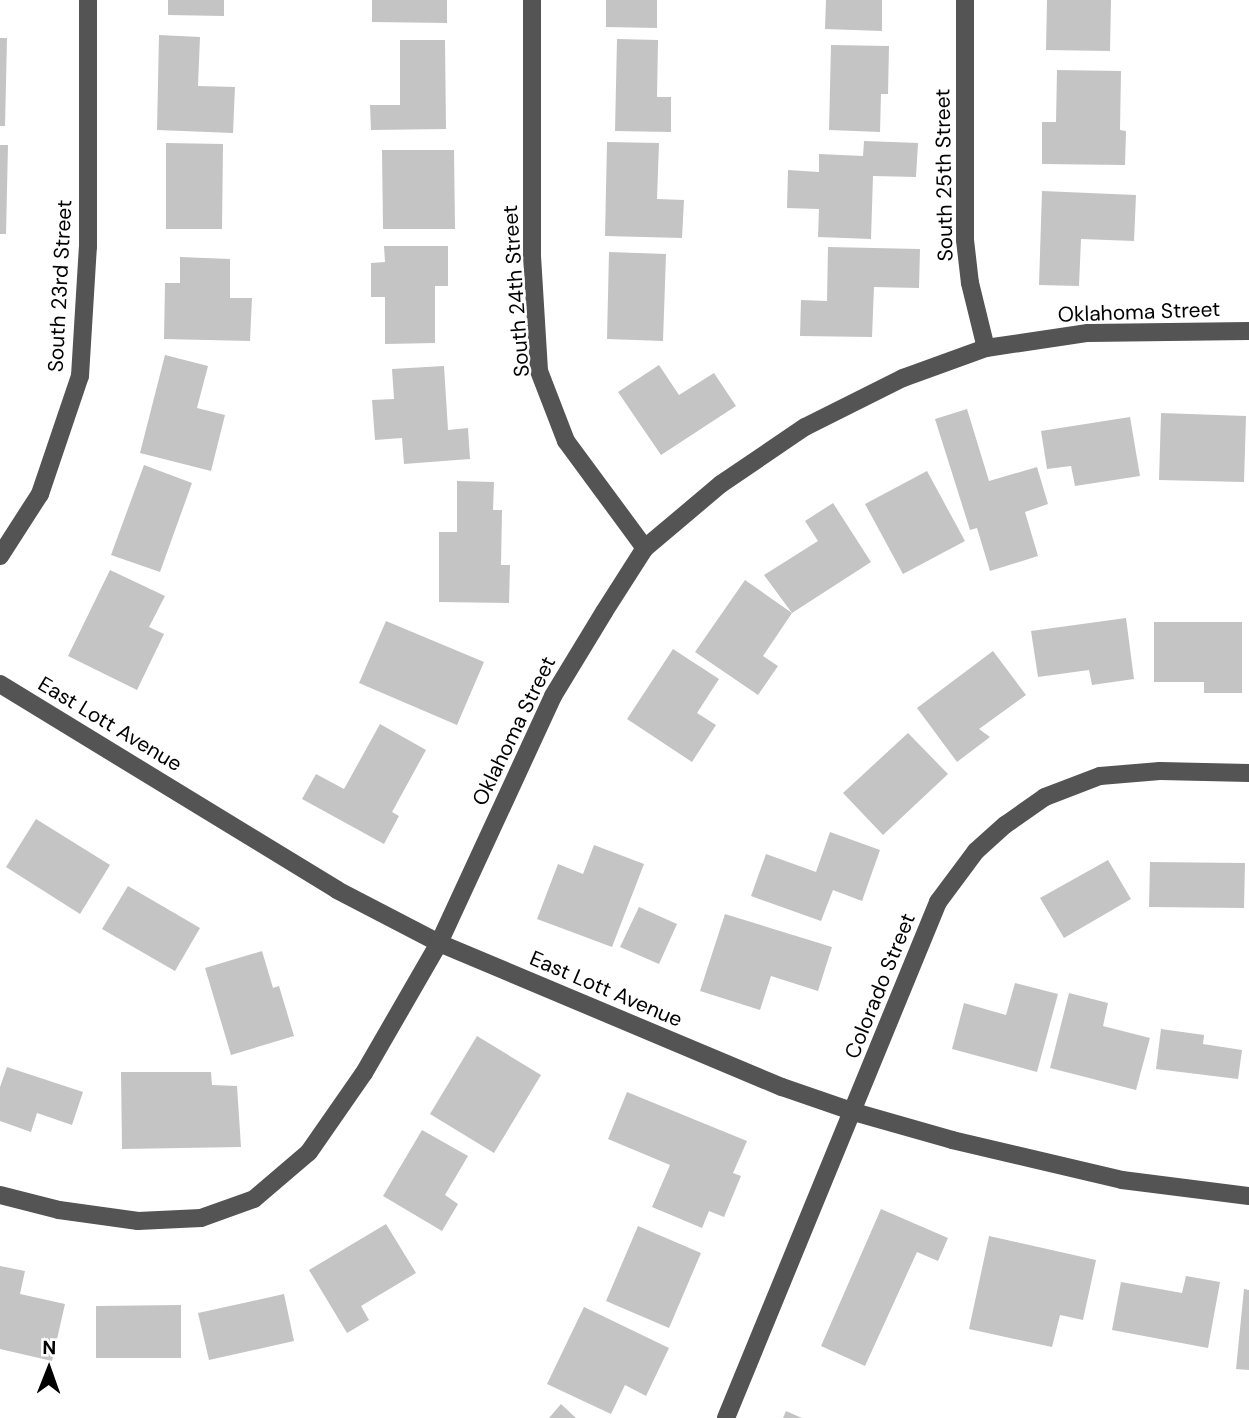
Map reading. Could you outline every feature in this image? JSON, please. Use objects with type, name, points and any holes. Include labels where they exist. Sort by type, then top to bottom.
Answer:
[{"type":"street","name":"South 23rd Street","points":[[0,556],[40,494],[80,376],[88,247],[88,0]]},
{"type":"street","name":"South 24th Street","points":[[532,0],[532,256],[539,371],[566,441],[645,548]]},
{"type":"street","name":"South 25th Street","points":[[965,0],[965,240],[970,283],[986,348]]},
{"type":"street","name":"Oklahoma Street","points":[[0,1195],[59,1210],[138,1221],[201,1218],[254,1199],[309,1152],[364,1073],[439,943],[553,696],[645,548],[721,484],[805,427],[903,378],[986,348],[1088,334],[1249,331]]},
{"type":"street","name":"East Lott Avenue","points":[[0,684],[337,890],[439,943],[782,1087],[854,1112],[952,1140],[1122,1180],[1249,1196]]},
{"type":"street","name":"Colorado Street","points":[[726,1418],[854,1112],[938,902],[976,851],[1005,825],[1045,797],[1100,776],[1160,771],[1249,773]]},
{"type":"building","points":[[168,0],[224,0],[224,16],[168,15]]},
{"type":"building","points":[[372,0],[447,0],[447,23],[372,22]]},
{"type":"building","points":[[606,0],[657,0],[657,28],[606,27]]},
{"type":"building","points":[[826,0],[882,0],[882,31],[825,29]]},
{"type":"building","points":[[1047,0],[1111,0],[1110,51],[1046,50]]},
{"type":"building","points":[[159,35],[200,37],[198,86],[235,87],[233,133],[157,130]]},
{"type":"building","points":[[0,38],[7,38],[5,126],[0,126]]},
{"type":"building","points":[[617,39],[658,40],[657,97],[671,97],[671,132],[615,131]]},
{"type":"building","points":[[400,40],[445,40],[446,129],[371,130],[370,105],[400,105]]},
{"type":"building","points":[[831,45],[889,46],[888,94],[881,94],[880,132],[829,130]]},
{"type":"building","points":[[1057,70],[1121,71],[1120,130],[1126,131],[1125,165],[1042,164],[1042,122],[1056,122]]},
{"type":"building","points":[[864,141],[918,143],[916,177],[873,176],[871,239],[818,237],[819,209],[787,208],[788,170],[819,172],[819,154],[863,156]]},
{"type":"building","points":[[607,142],[659,143],[657,199],[684,200],[682,238],[605,236]]},
{"type":"building","points":[[166,143],[223,144],[222,229],[166,229]]},
{"type":"building","points":[[0,145],[8,145],[6,234],[0,234]]},
{"type":"building","points":[[382,150],[454,150],[455,229],[383,229]]},
{"type":"building","points":[[1042,191],[1136,195],[1134,241],[1081,239],[1079,286],[1039,285]]},
{"type":"building","points":[[384,246],[448,246],[448,286],[435,286],[435,343],[385,344],[385,297],[371,297],[371,263],[385,262]]},
{"type":"building","points":[[828,247],[920,249],[919,288],[874,287],[872,337],[800,336],[801,300],[827,301]]},
{"type":"building","points":[[609,252],[666,254],[663,341],[607,339]]},
{"type":"building","points":[[180,257],[230,259],[230,298],[252,298],[250,341],[164,339],[165,283],[180,283]]},
{"type":"building","points":[[165,355],[208,366],[197,408],[225,415],[211,471],[140,453]]},
{"type":"building","points":[[659,365],[679,395],[714,373],[736,406],[661,455],[618,392]]},
{"type":"building","points":[[444,366],[448,430],[468,428],[470,459],[404,464],[402,438],[375,440],[372,400],[394,399],[392,369]]},
{"type":"building","points":[[967,409],[989,481],[1037,467],[1048,504],[1025,512],[1038,556],[990,571],[977,528],[970,530],[935,419]]},
{"type":"building","points":[[1161,413],[1246,416],[1244,482],[1159,480]]},
{"type":"building","points":[[1130,417],[1140,476],[1075,486],[1071,466],[1047,469],[1041,431]]},
{"type":"building","points":[[144,465],[192,483],[160,572],[111,555]]},
{"type":"building","points":[[927,471],[965,541],[903,574],[865,504]]},
{"type":"building","points":[[457,481],[494,482],[493,510],[502,510],[501,565],[510,565],[509,603],[439,602],[439,532],[457,532]]},
{"type":"building","points":[[833,503],[871,562],[792,613],[764,575],[818,541],[805,521]]},
{"type":"building","points":[[110,570],[165,596],[149,627],[164,634],[137,690],[68,656]]},
{"type":"building","points":[[745,580],[792,613],[763,656],[778,666],[758,695],[695,652]]},
{"type":"building","points":[[1126,618],[1134,679],[1092,685],[1089,670],[1038,677],[1031,631]]},
{"type":"building","points":[[386,621],[484,662],[457,725],[359,683]]},
{"type":"building","points":[[1154,622],[1242,622],[1242,693],[1204,693],[1204,682],[1154,682]]},
{"type":"building","points":[[673,649],[719,679],[697,713],[716,725],[692,762],[627,719]]},
{"type":"building","points":[[993,651],[1026,695],[979,729],[990,737],[957,762],[917,708]]},
{"type":"building","points":[[380,724],[426,750],[392,812],[399,816],[384,844],[302,799],[316,774],[344,789]]},
{"type":"building","points":[[908,733],[948,774],[883,835],[843,793]]},
{"type":"building","points":[[36,819],[110,865],[80,914],[6,867]]},
{"type":"building","points":[[830,832],[880,850],[862,901],[833,890],[821,921],[751,896],[766,854],[816,872]]},
{"type":"building","points":[[594,845],[644,864],[612,947],[537,919],[558,864],[583,874]]},
{"type":"building","points":[[1108,860],[1131,899],[1064,938],[1040,898]]},
{"type":"building","points":[[1150,862],[1245,863],[1244,908],[1149,907]]},
{"type":"building","points":[[128,886],[200,928],[175,971],[102,929]]},
{"type":"building","points":[[639,907],[677,924],[659,964],[620,947]]},
{"type":"building","points":[[725,914],[832,947],[818,991],[771,976],[760,1010],[700,991]]},
{"type":"building","points":[[262,951],[273,988],[279,986],[294,1036],[231,1055],[205,968]]},
{"type":"building","points":[[1015,983],[1058,994],[1037,1072],[952,1049],[964,1003],[1006,1015]]},
{"type":"building","points":[[1069,993],[1108,1003],[1103,1026],[1150,1038],[1136,1090],[1050,1068]]},
{"type":"building","points":[[1161,1029],[1204,1035],[1203,1044],[1242,1050],[1238,1079],[1156,1069]]},
{"type":"building","points":[[477,1036],[541,1075],[494,1153],[430,1114]]},
{"type":"building","points":[[7,1067],[83,1092],[72,1125],[37,1113],[31,1132],[0,1121],[0,1087]]},
{"type":"building","points":[[121,1072],[211,1072],[212,1085],[237,1086],[241,1147],[122,1149]]},
{"type":"building","points":[[627,1092],[747,1141],[733,1173],[741,1176],[724,1217],[709,1211],[702,1228],[652,1207],[670,1165],[608,1139]]},
{"type":"building","points":[[422,1130],[468,1156],[445,1195],[458,1204],[442,1231],[383,1196]]},
{"type":"building","points":[[881,1209],[948,1238],[938,1261],[917,1252],[865,1366],[821,1346]]},
{"type":"building","points":[[386,1224],[416,1273],[361,1306],[369,1320],[347,1333],[309,1270]]},
{"type":"building","points":[[638,1226],[701,1253],[669,1328],[606,1301]]},
{"type":"building","points":[[989,1236],[1096,1260],[1083,1320],[1060,1315],[1052,1347],[969,1329]]},
{"type":"building","points":[[0,1266],[25,1271],[20,1294],[65,1304],[52,1361],[0,1349]]},
{"type":"building","points":[[1186,1276],[1220,1282],[1208,1348],[1112,1330],[1121,1282],[1182,1293]]},
{"type":"building","points":[[1244,1289],[1249,1290],[1249,1370],[1236,1369]]},
{"type":"building","points":[[284,1294],[294,1341],[209,1360],[198,1313]]},
{"type":"building","points":[[181,1305],[181,1358],[96,1358],[96,1306]]},
{"type":"building","points":[[584,1307],[669,1348],[646,1396],[625,1385],[611,1414],[547,1384]]},
{"type":"building","points":[[561,1404],[576,1418],[549,1418]]},
{"type":"building","points":[[786,1411],[802,1418],[783,1418]]}]
